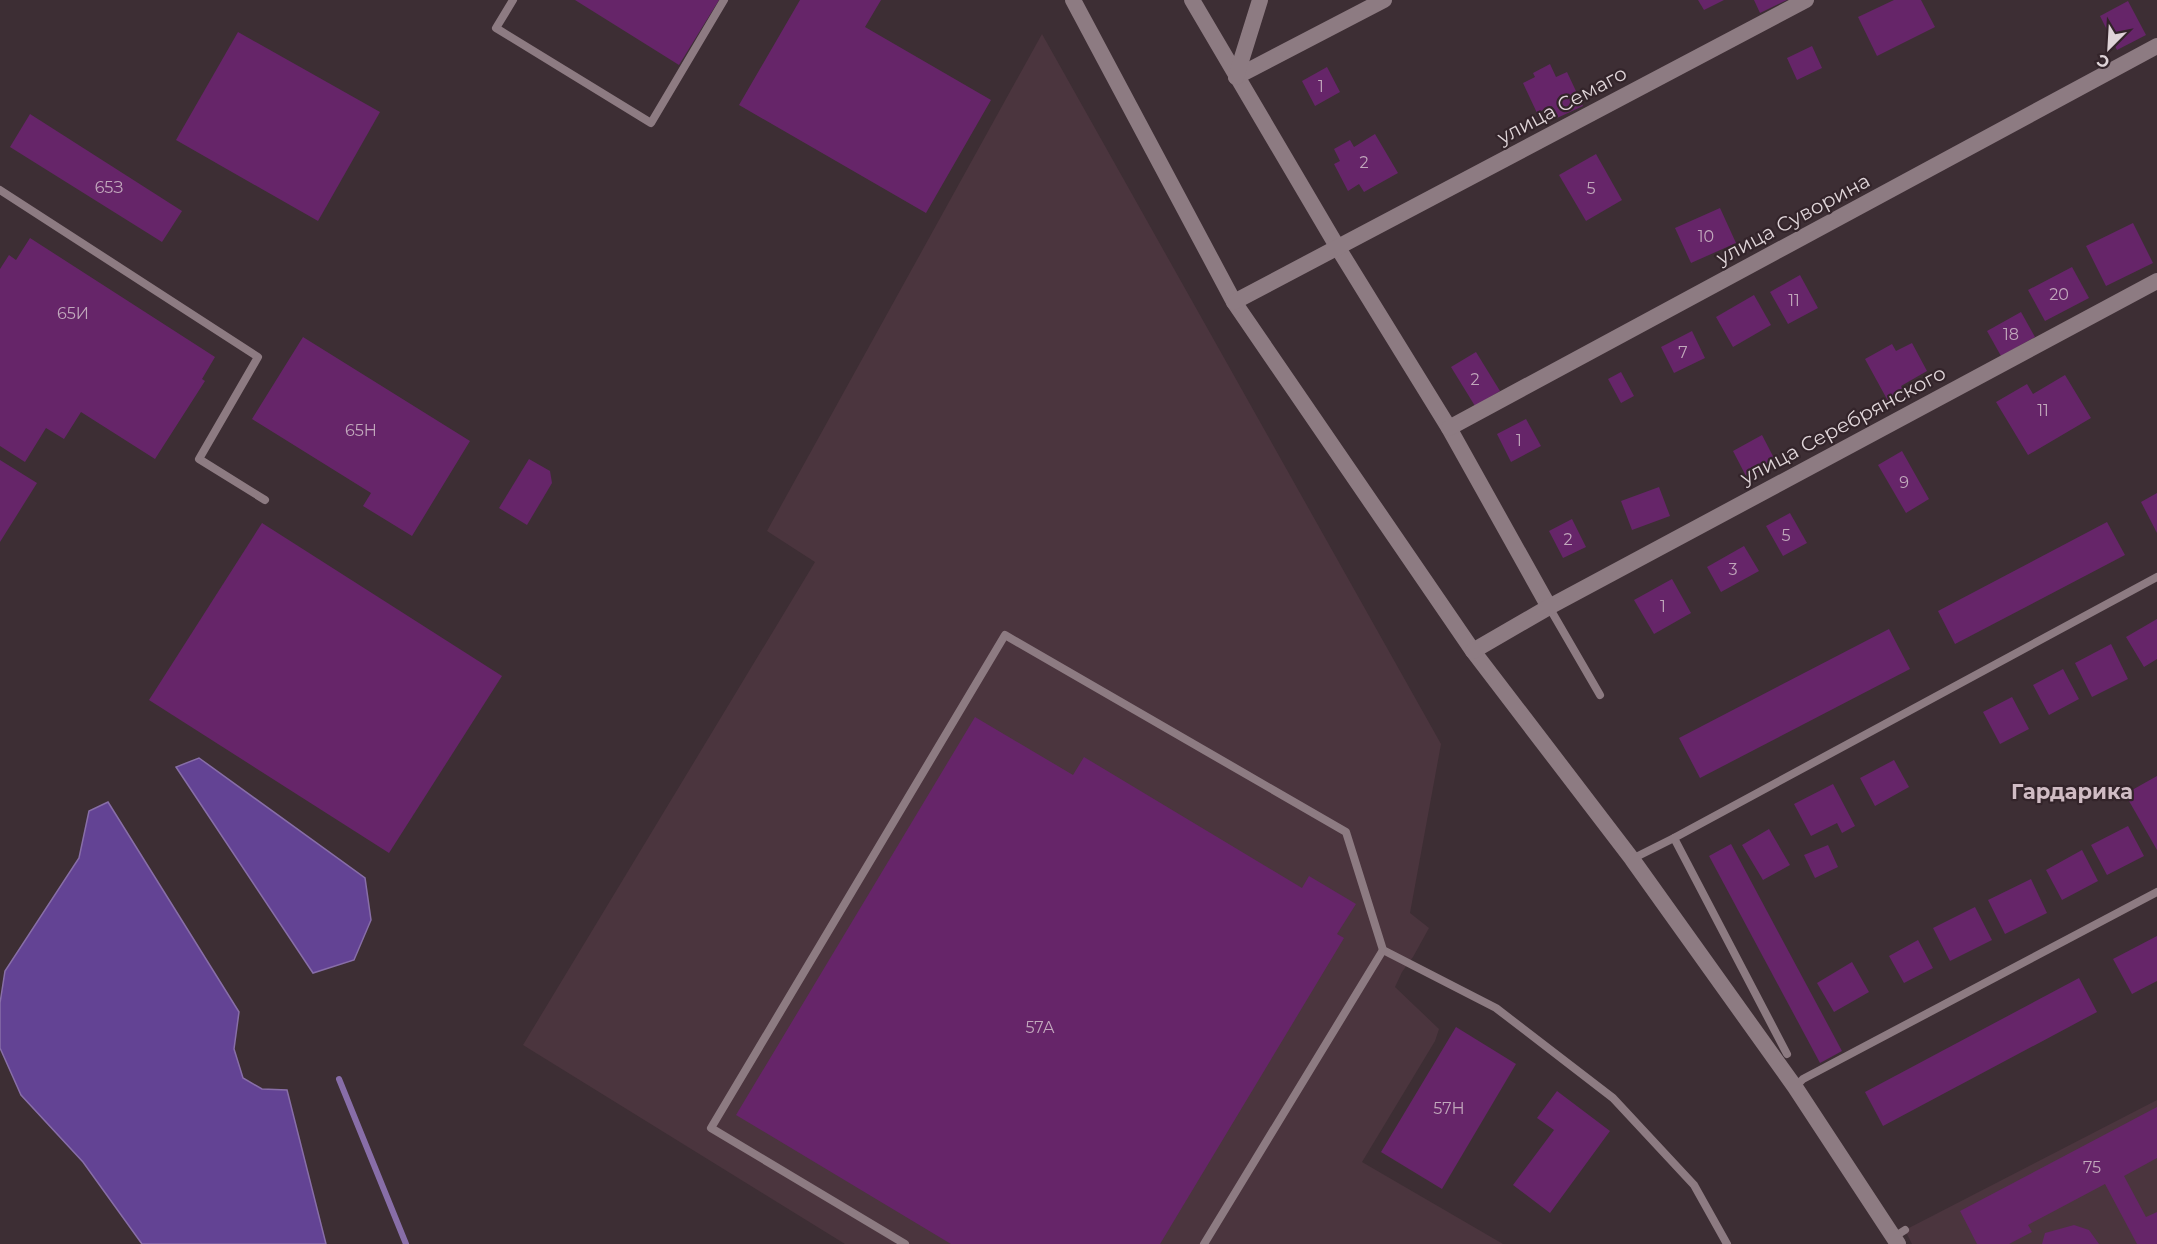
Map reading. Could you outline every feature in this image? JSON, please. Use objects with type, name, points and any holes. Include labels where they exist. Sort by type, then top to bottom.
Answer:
[{"type":"street","points":[[1073,0],[1234,302],[1473,651],[1632,859],[1899,1237]]},
{"type":"street","points":[[1192,0],[1338,248],[1449,428],[1550,607]]},
{"type":"street","points":[[1236,77],[1260,0]]},
{"type":"street","points":[[1236,77],[1384,0]]},
{"type":"street","name":"улица Семаго","points":[[1234,302],[1806,0]]},
{"type":"street","name":"улица Суворина","points":[[1449,428],[2157,46]]},
{"type":"street","name":"улица Серебрянского","points":[[1473,651],[1550,607],[2157,280]]},
{"type":"lane","points":[[513,0],[496,28],[651,123],[724,0]]},
{"type":"lane","points":[[0,190],[258,357],[199,459],[265,500]]},
{"type":"lane","points":[[1632,859],[2157,578]]},
{"type":"lane","points":[[1550,607],[1600,694]]},
{"type":"lane","points":[[905,1244],[711,1128],[1005,635],[1346,832],[1383,950],[1496,1008],[1613,1098],[1694,1185],[1727,1244]]},
{"type":"lane","points":[[1674,838],[1787,1054]]},
{"type":"lane","points":[[1795,1087],[1803,1079],[2157,892]]},
{"type":"lane","points":[[1204,1244],[1383,950]]},
{"type":"shaded area","points":[[1042,34],[1441,744],[1410,913],[1429,928],[1395,987],[1439,1029],[1435,1041],[1362,1162],[1503,1244],[845,1244],[523,1045],[815,562],[767,531]]},
{"type":"shaded area","points":[[199,758],[365,878],[371,920],[354,960],[313,973],[176,767]]},
{"type":"shaded area","points":[[108,802],[239,1012],[234,1049],[243,1078],[262,1089],[287,1090],[326,1244],[142,1244],[83,1162],[21,1095],[0,1048],[0,1003],[5,971],[79,858],[89,811]]},
{"type":"shaded area","points":[[2157,1100],[2157,1244],[1912,1244],[1905,1230]]},
{"type":"building","points":[[575,0],[719,0],[679,65]]},
{"type":"building","points":[[800,0],[881,0],[865,27],[991,100],[926,213],[739,105]]},
{"type":"building","points":[[1698,0],[1724,0],[1704,10]]},
{"type":"building","points":[[1754,0],[1787,0],[1760,13]]},
{"type":"building","points":[[1894,0],[1921,0],[1935,27],[1877,56],[1858,17]]},
{"type":"building","points":[[2128,1],[2146,35],[2117,50],[2100,16]]},
{"type":"building","points":[[238,32],[380,112],[318,221],[176,140]]},
{"type":"building","points":[[1812,46],[1822,68],[1797,80],[1787,58]]},
{"type":"building","points":[[1550,64],[1556,77],[1567,72],[1583,106],[1557,118],[1552,106],[1537,113],[1523,83],[1535,77],[1533,73]]},
{"type":"building","points":[[1327,67],[1340,92],[1315,106],[1302,81]]},
{"type":"building","points":[[30,114],[182,211],[162,242],[10,147]]},
{"type":"building","points":[[1375,134],[1398,173],[1364,192],[1359,184],[1348,191],[1334,164],[1340,161],[1334,149],[1350,140],[1354,147]]},
{"type":"building","points":[[1596,154],[1622,200],[1586,221],[1559,175]]},
{"type":"building","points":[[1720,208],[1736,243],[1691,263],[1675,228]]},
{"type":"building","points":[[2133,223],[2153,263],[2106,286],[2086,246]]},
{"type":"building","points":[[30,238],[215,357],[202,379],[205,381],[155,459],[81,412],[64,439],[46,428],[25,462],[0,446],[0,269],[9,255],[16,260]]},
{"type":"building","points":[[2072,267],[2089,298],[2045,321],[2028,290]]},
{"type":"building","points":[[1800,275],[1818,308],[1788,324],[1770,292]]},
{"type":"building","points":[[1754,295],[1771,325],[1733,347],[1716,317]]},
{"type":"building","points":[[2021,312],[2035,337],[2001,356],[1987,331]]},
{"type":"building","points":[[1692,331],[1705,358],[1674,373],[1661,347]]},
{"type":"building","points":[[303,337],[470,441],[412,536],[363,506],[371,493],[252,419]]},
{"type":"building","points":[[1912,343],[1927,371],[1901,386],[1904,392],[1888,401],[1865,359],[1892,344],[1896,351]]},
{"type":"building","points":[[1476,352],[1500,391],[1475,406],[1451,367]]},
{"type":"building","points":[[1621,372],[1634,396],[1621,403],[1608,379]]},
{"type":"building","points":[[2065,375],[2091,418],[2028,455],[1996,402],[2027,384],[2033,394]]},
{"type":"building","points":[[1526,419],[1541,446],[1511,462],[1497,434]]},
{"type":"building","points":[[1762,435],[1776,462],[1747,478],[1733,451]]},
{"type":"building","points":[[1902,451],[1929,499],[1906,513],[1878,465]]},
{"type":"building","points":[[529,459],[550,471],[552,483],[527,525],[499,508]]},
{"type":"building","points":[[0,460],[37,483],[0,542]]},
{"type":"building","points":[[1659,487],[1670,516],[1632,530],[1621,501]]},
{"type":"building","points":[[2157,493],[2157,533],[2141,502]]},
{"type":"building","points":[[1790,513],[1807,543],[1783,556],[1766,526]]},
{"type":"building","points":[[1572,519],[1586,547],[1563,558],[1549,531]]},
{"type":"building","points":[[2107,522],[2125,555],[1955,644],[1938,611]]},
{"type":"building","points":[[262,523],[502,676],[389,853],[149,700]]},
{"type":"building","points":[[1744,546],[1759,571],[1721,592],[1707,567]]},
{"type":"building","points":[[1672,579],[1691,613],[1654,634],[1634,600]]},
{"type":"building","points":[[2157,619],[2157,659],[2144,667],[2126,637]]},
{"type":"building","points":[[1889,629],[1910,669],[1700,778],[1679,738]]},
{"type":"building","points":[[2111,644],[2128,679],[2092,697],[2075,663]]},
{"type":"building","points":[[2063,669],[2079,699],[2049,715],[2033,685]]},
{"type":"building","points":[[2012,697],[2029,729],[2000,744],[1983,712]]},
{"type":"building","points":[[975,717],[1073,775],[1084,757],[1302,888],[1309,876],[1356,904],[1337,934],[1344,938],[1160,1244],[951,1244],[736,1115]]},
{"type":"building","points":[[1894,760],[1909,787],[1875,806],[1860,778]]},
{"type":"building","points":[[2157,776],[2157,850],[2125,794]]},
{"type":"building","points":[[1833,784],[1855,826],[1842,833],[1837,823],[1811,836],[1794,804]]},
{"type":"building","points":[[2128,826],[2144,856],[2107,875],[2091,845]]},
{"type":"building","points":[[1769,829],[1790,865],[1763,880],[1742,845]]},
{"type":"building","points":[[1731,844],[1842,1051],[1820,1063],[1709,856]]},
{"type":"building","points":[[1828,845],[1838,867],[1815,878],[1804,855]]},
{"type":"building","points":[[2082,850],[2098,881],[2062,900],[2046,870]]},
{"type":"building","points":[[2031,879],[2047,913],[2005,934],[1988,900]]},
{"type":"building","points":[[1975,907],[1992,940],[1950,961],[1933,928]]},
{"type":"building","points":[[2157,936],[2157,981],[2132,994],[2113,959]]},
{"type":"building","points":[[1918,940],[1933,968],[1904,983],[1889,956]]},
{"type":"building","points":[[1852,962],[1869,992],[1834,1012],[1817,983]]},
{"type":"building","points":[[2079,978],[2097,1012],[1883,1126],[1865,1092]]},
{"type":"building","points":[[1456,1027],[1516,1064],[1442,1189],[1381,1152]]},
{"type":"building","points":[[1557,1091],[1610,1131],[1550,1213],[1513,1185],[1554,1130],[1537,1118]]},
{"type":"building","points":[[2157,1107],[2157,1158],[2124,1176],[2146,1217],[2157,1212],[2157,1244],[2137,1244],[2105,1184],[2028,1225],[2032,1232],[2009,1244],[1977,1244],[1960,1211]]},
{"type":"building","points":[[2074,1225],[2089,1230],[2099,1244],[2042,1244],[2045,1233]]},
{"type":"waterway","points":[[339,1079],[406,1244]]},
{"type":"district","name":"Гардарика","points":[[2072,791]]}]
